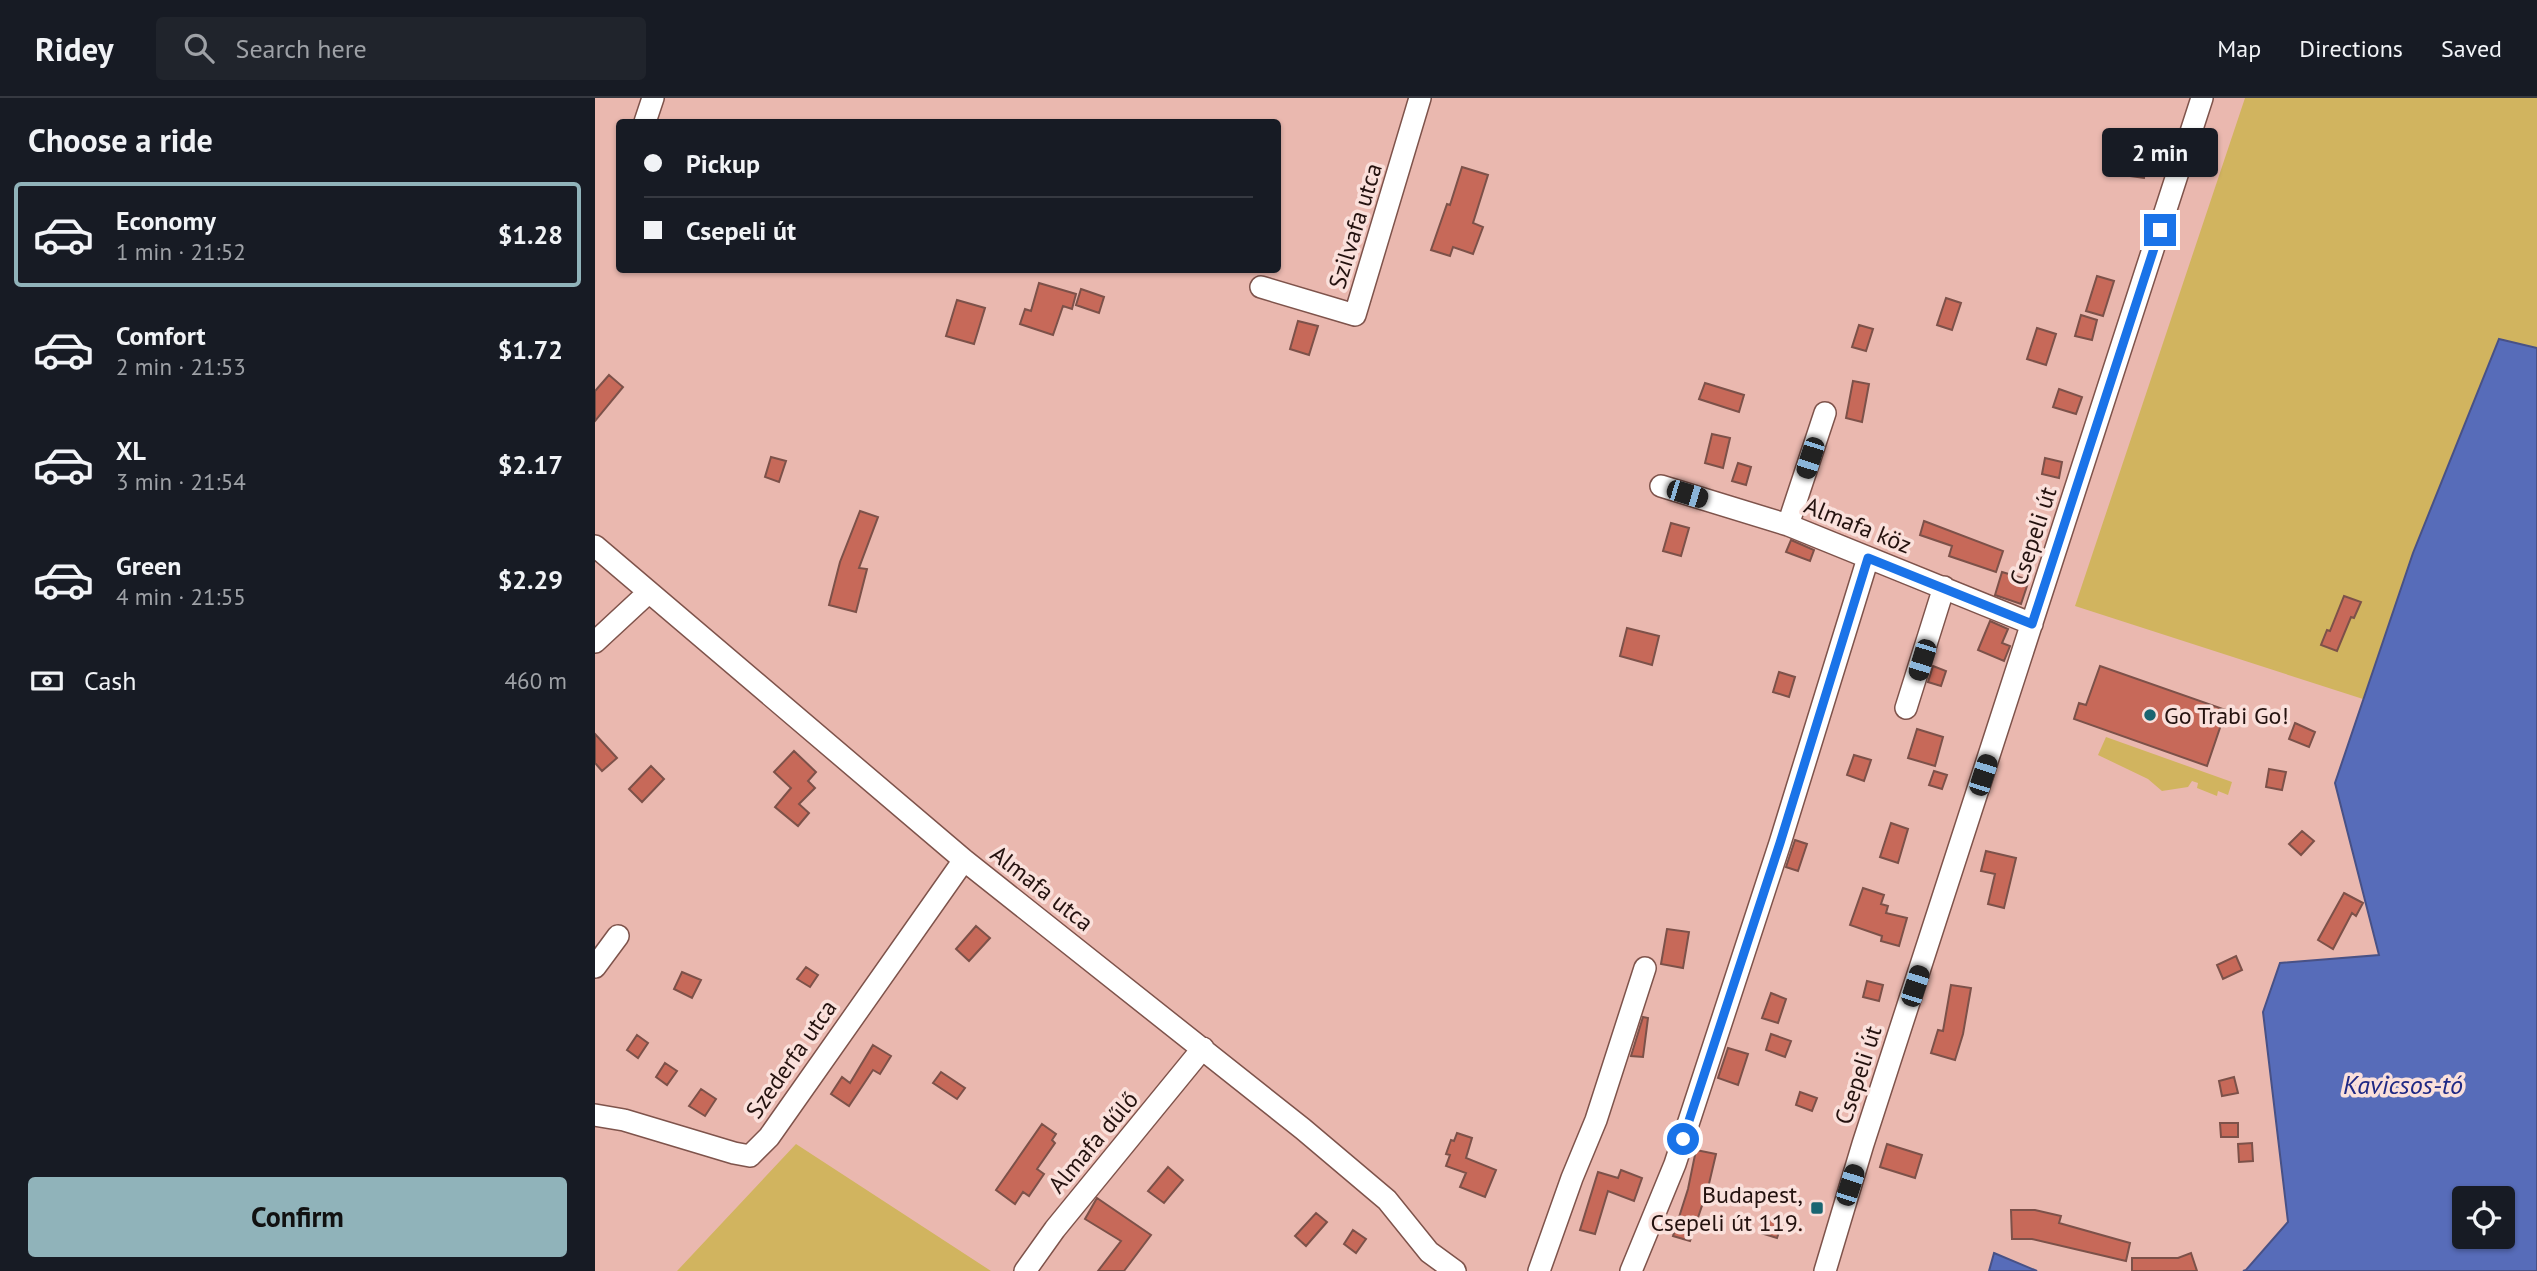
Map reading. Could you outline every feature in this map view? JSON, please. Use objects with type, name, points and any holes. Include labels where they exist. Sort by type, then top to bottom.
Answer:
[{"type":"street","points":[[646,119],[653,98]]},
{"type":"street","name":"Szilvafa utca","points":[[1261,287],[1355,315],[1420,98]]},
{"type":"street","name":"Csepeli út","points":[[1825,1271],[1855,1169],[2203,98]]},
{"type":"street","points":[[1788,526],[1825,414]]},
{"type":"street","name":"Almafa köz","points":[[1661,486],[1788,526],[2032,624]]},
{"type":"street","name":"Almafa utca","points":[[595,547],[964,860],[1203,1048],[1387,1200],[1429,1252],[1455,1271]]},
{"type":"street","points":[[1631,1271],[1675,1164],[1780,843],[1868,558]]},
{"type":"street","points":[[1906,708],[1944,587]]},
{"type":"street","points":[[595,642],[649,592]]},
{"type":"street","name":"Szederfa utca","points":[[595,1115],[624,1120],[750,1156],[769,1137],[964,860]]},
{"type":"street","points":[[595,967],[618,936]]},
{"type":"street","points":[[1539,1271],[1596,1120],[1645,968]]},
{"type":"street","name":"Almafa dűlő","points":[[1025,1271],[1055,1229],[1203,1048]]},
{"type":"shaded area","points":[[2245,98],[2537,98],[2537,348],[2499,340],[2413,553],[2363,699],[2075,606]]},
{"type":"shaded area","points":[[2106,737],[2232,782],[2228,795],[2218,791],[2217,796],[2197,788],[2198,783],[2192,781],[2188,787],[2162,791],[2148,779],[2098,755]]},
{"type":"shaded area","points":[[796,1144],[991,1271],[677,1271]]},
{"type":"water","name":"Kavicsos-tó","points":[[2499,339],[2537,348],[2537,1271],[2243,1271],[2288,1222],[2263,1012],[2280,963],[2379,955],[2335,783],[2413,553]]},
{"type":"water","points":[[1994,1253],[2037,1271],[1989,1271]]},
{"type":"building","points":[[2117,151],[2147,155],[2144,178],[2114,174]]},
{"type":"building","points":[[1462,167],[1488,175],[1473,223],[1483,227],[1473,254],[1453,247],[1450,256],[1431,250]]},
{"type":"building","points":[[2097,276],[2114,281],[2103,316],[2086,311]]},
{"type":"building","points":[[1039,283],[1076,294],[1072,309],[1063,306],[1053,335],[1020,324],[1025,309],[1031,311]]},
{"type":"building","points":[[1081,289],[1104,297],[1099,313],[1076,305]]},
{"type":"building","points":[[1946,298],[1961,303],[1952,330],[1937,325]]},
{"type":"building","points":[[957,300],[985,308],[974,344],[946,336]]},
{"type":"building","points":[[2081,315],[2097,320],[2092,340],[2075,336]]},
{"type":"building","points":[[1298,321],[1318,326],[1309,355],[1290,349]]},
{"type":"building","points":[[1859,325],[1873,329],[1866,351],[1852,347]]},
{"type":"building","points":[[2037,328],[2056,334],[2046,365],[2027,359]]},
{"type":"building","points":[[609,375],[623,387],[595,421],[595,391]]},
{"type":"building","points":[[1853,381],[1869,384],[1862,422],[1846,418]]},
{"type":"building","points":[[1705,383],[1744,395],[1739,412],[1699,399]]},
{"type":"building","points":[[2059,389],[2082,397],[2076,414],[2053,407]]},
{"type":"building","points":[[1712,434],[1730,438],[1723,468],[1705,463]]},
{"type":"building","points":[[771,457],[786,461],[779,482],[765,477]]},
{"type":"building","points":[[2045,458],[2062,462],[2059,478],[2042,474]]},
{"type":"building","points":[[1738,463],[1751,467],[1746,485],[1732,481]]},
{"type":"building","points":[[860,511],[878,517],[859,568],[867,569],[856,612],[829,605],[840,562]]},
{"type":"building","points":[[1924,521],[2003,551],[1996,572],[1949,556],[1952,546],[1920,535]]},
{"type":"building","points":[[1671,523],[1689,528],[1681,556],[1663,551]]},
{"type":"building","points":[[1791,540],[1814,550],[1810,561],[1786,552]]},
{"type":"building","points":[[2002,572],[2029,580],[2021,604],[1995,595]]},
{"type":"building","points":[[2344,596],[2361,602],[2354,618],[2351,617],[2337,651],[2321,645],[2327,630],[2330,631]]},
{"type":"building","points":[[1990,621],[2008,629],[2002,643],[2010,646],[2004,661],[1978,650]]},
{"type":"building","points":[[1627,628],[1659,636],[1652,665],[1620,656]]},
{"type":"building","points":[[1933,666],[1946,671],[1941,686],[1928,682]]},
{"type":"building","name":"Go Trabi Go!","points":[[2100,666],[2226,710],[2207,766],[2074,719],[2079,703],[2086,705]]},
{"type":"building","points":[[1779,672],[1795,677],[1789,697],[1773,692]]},
{"type":"building","points":[[2295,723],[2315,732],[2309,747],[2289,739]]},
{"type":"building","points":[[1917,729],[1943,737],[1935,766],[1908,758]]},
{"type":"building","points":[[595,734],[617,758],[602,771],[595,763]]},
{"type":"building","points":[[794,751],[816,772],[808,781],[815,788],[799,804],[809,813],[798,826],[775,807],[791,788],[774,772]]},
{"type":"building","points":[[1854,755],[1871,760],[1864,781],[1847,775]]},
{"type":"building","points":[[651,766],[664,779],[642,802],[629,789]]},
{"type":"building","points":[[2269,769],[2286,772],[2282,790],[2266,787]]},
{"type":"building","points":[[1934,771],[1947,775],[1942,789],[1929,785]]},
{"type":"building","points":[[1891,823],[1908,829],[1898,863],[1880,857]]},
{"type":"building","points":[[2302,831],[2314,841],[2301,855],[2289,844]]},
{"type":"building","points":[[1795,840],[1807,844],[1798,871],[1786,867]]},
{"type":"building","points":[[1986,851],[2016,858],[2004,908],[1988,904],[1995,874],[1981,871]]},
{"type":"building","points":[[1863,888],[1884,895],[1881,904],[1888,906],[1886,913],[1907,918],[1899,946],[1881,941],[1882,936],[1850,925]]},
{"type":"building","points":[[2344,893],[2363,903],[2356,916],[2352,913],[2333,949],[2318,940]]},
{"type":"building","points":[[976,926],[990,938],[969,961],[956,949]]},
{"type":"building","points":[[1667,929],[1689,932],[1683,968],[1661,964]]},
{"type":"building","points":[[2236,956],[2242,970],[2223,979],[2217,965]]},
{"type":"building","points":[[806,967],[818,975],[810,987],[797,979]]},
{"type":"building","points":[[682,972],[701,980],[692,998],[674,989]]},
{"type":"building","points":[[1867,981],[1883,985],[1879,1001],[1863,997]]},
{"type":"building","points":[[1951,985],[1971,988],[1963,1034],[1955,1060],[1931,1053],[1938,1030],[1943,1031]]},
{"type":"building","points":[[1771,993],[1786,999],[1778,1023],[1762,1018]]},
{"type":"building","points":[[1643,1017],[1648,1018],[1643,1057],[1631,1056]]},
{"type":"building","points":[[1771,1034],[1791,1041],[1785,1057],[1766,1050]]},
{"type":"building","points":[[637,1035],[648,1043],[638,1058],[627,1050]]},
{"type":"building","points":[[873,1045],[891,1056],[880,1074],[873,1070],[849,1106],[831,1094],[842,1077],[850,1083]]},
{"type":"building","points":[[1728,1048],[1748,1054],[1738,1085],[1718,1078]]},
{"type":"building","points":[[665,1063],[677,1071],[667,1085],[656,1077]]},
{"type":"building","points":[[941,1072],[965,1088],[957,1099],[933,1083]]},
{"type":"building","points":[[2234,1077],[2238,1093],[2222,1096],[2219,1081]]},
{"type":"building","points":[[701,1089],[716,1099],[705,1116],[689,1106]]},
{"type":"building","points":[[1800,1092],[1817,1098],[1812,1111],[1796,1105]]},
{"type":"building","points":[[2220,1123],[2238,1123],[2238,1137],[2221,1137]]},
{"type":"building","points":[[1042,1124],[1056,1134],[1052,1140],[1055,1143],[1037,1169],[1044,1174],[1029,1196],[1023,1192],[1015,1204],[996,1190]]},
{"type":"building","points":[[1457,1133],[1472,1138],[1466,1158],[1496,1170],[1485,1197],[1460,1187],[1466,1173],[1446,1166],[1450,1155],[1446,1154]]},
{"type":"building","points":[[2252,1143],[2253,1161],[2239,1162],[2238,1144]]},
{"type":"building","points":[[1887,1144],[1922,1155],[1915,1178],[1880,1167]]},
{"type":"building","points":[[1696,1150],[1716,1154],[1690,1241],[1673,1236],[1688,1189]]},
{"type":"building","points":[[1168,1167],[1183,1180],[1164,1203],[1148,1191]]},
{"type":"building","points":[[1621,1170],[1642,1178],[1634,1201],[1608,1191],[1595,1234],[1580,1230],[1598,1172],[1618,1178]]},
{"type":"building","points":[[1097,1198],[1151,1235],[1124,1271],[1098,1271],[1121,1241],[1085,1219]]},
{"type":"building","points":[[2011,1210],[2035,1210],[2061,1216],[2059,1223],[2130,1243],[2126,1261],[2032,1239],[2012,1239]]},
{"type":"building","points":[[1316,1213],[1327,1222],[1306,1246],[1295,1236]]},
{"type":"building","points":[[1766,1218],[1782,1223],[1777,1238],[1761,1233]]},
{"type":"building","points":[[1353,1230],[1366,1239],[1356,1253],[1344,1244]]},
{"type":"building","points":[[2191,1253],[2197,1271],[2132,1271],[2132,1258],[2178,1258]]},
{"type":"place","name":"Go Trabi Go!","points":[[2150,715]]},
{"type":"place","name":"Budapest, Csepeli út 119.","points":[[1817,1208]]},
{"type":"route","points":[[1683,1139],[1780,843],[1868,558],[2032,624],[2160,230]]}]
